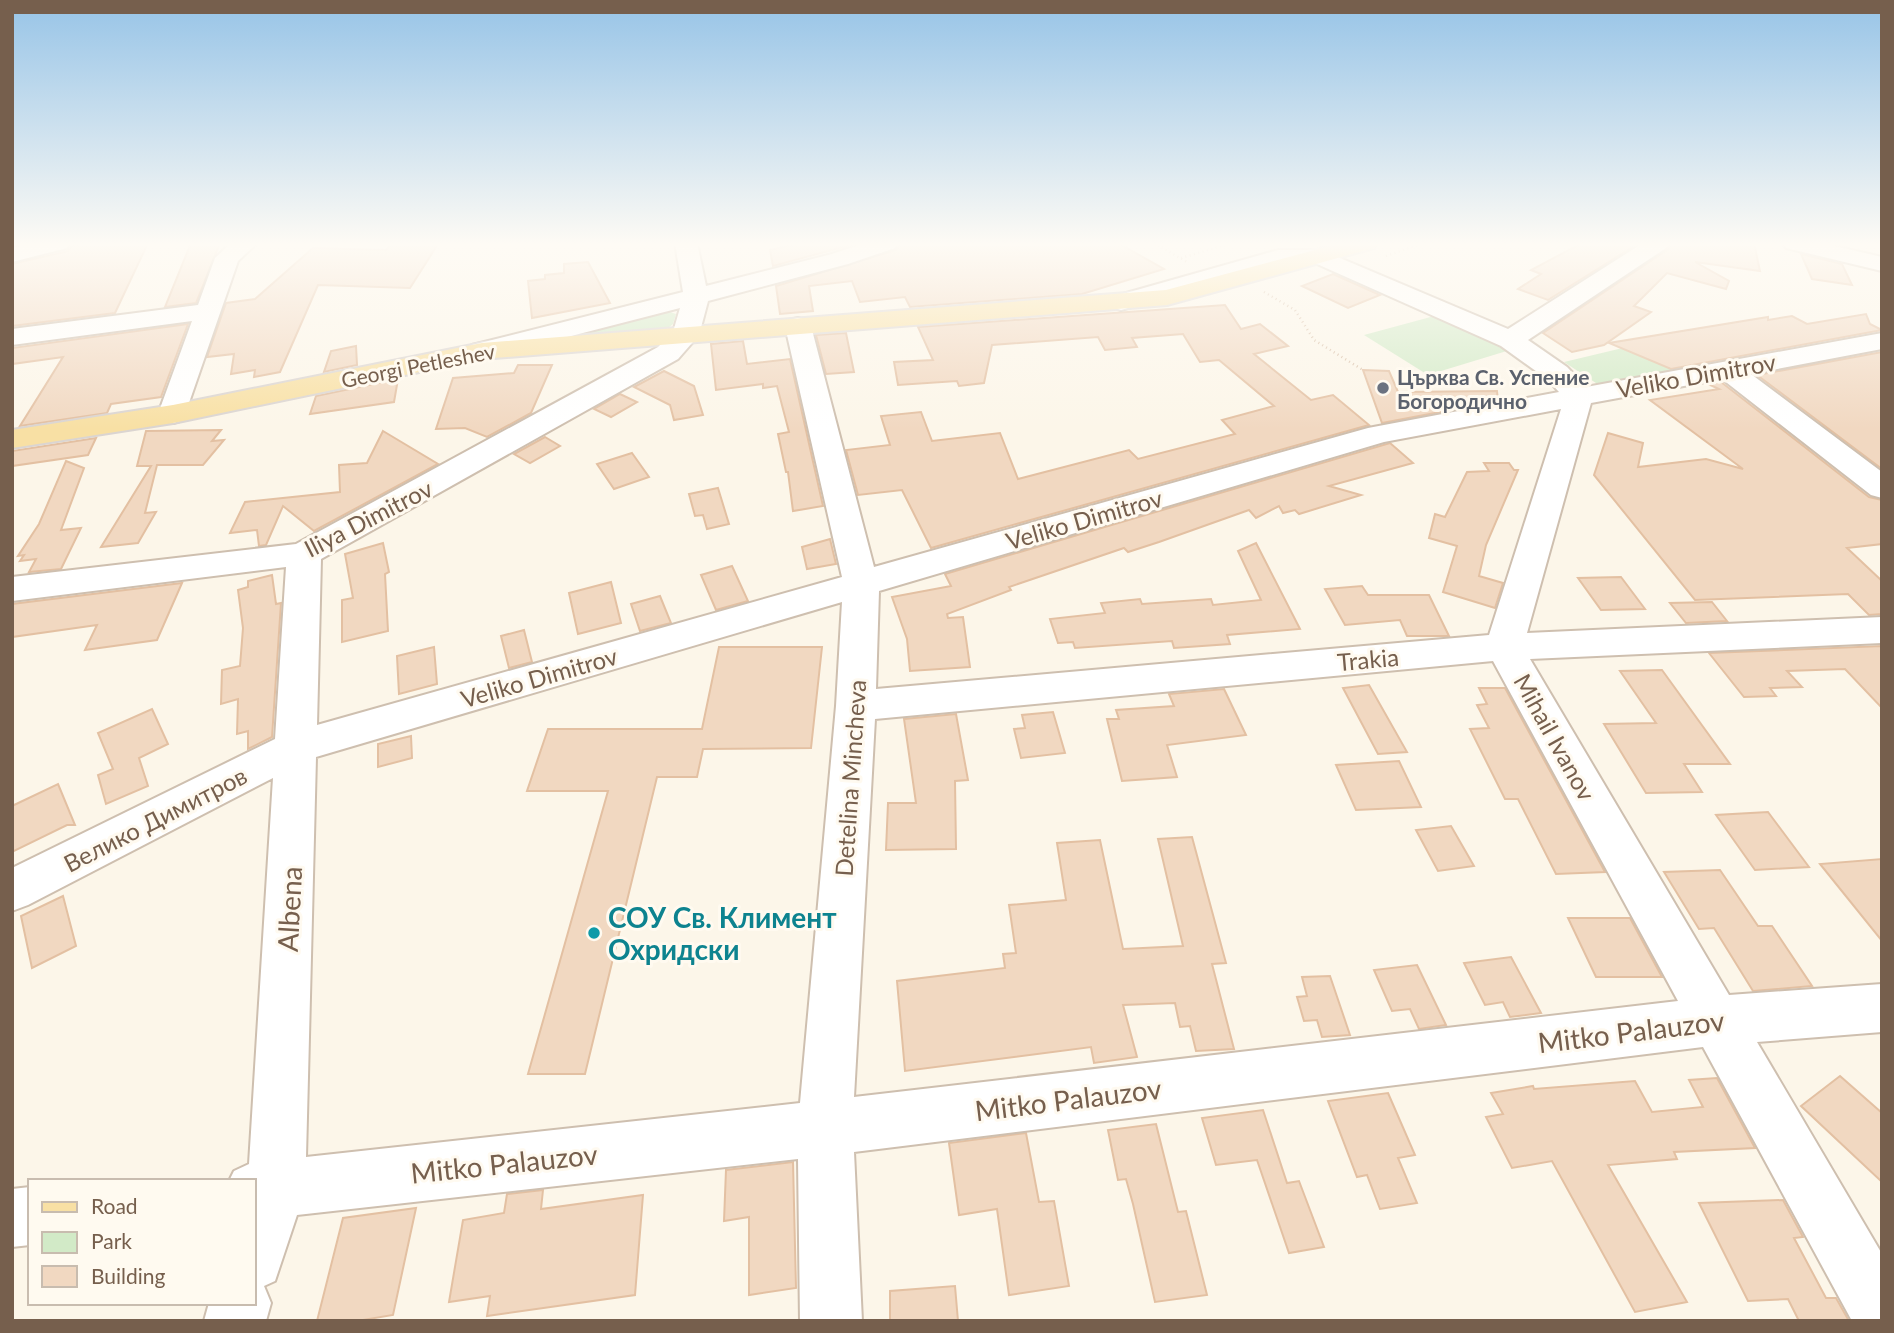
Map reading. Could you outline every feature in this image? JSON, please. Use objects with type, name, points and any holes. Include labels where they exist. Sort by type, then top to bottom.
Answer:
[{"type":"main road","name":"Georgi Petleshev","points":[[12,439],[173,414],[482,351],[1078,305]]},
{"type":"street","points":[[173,414],[211,305]]},
{"type":"street","points":[[482,351],[663,305]]},
{"type":"street","points":[[686,335],[694,305]]},
{"type":"street","points":[[1432,305],[1510,340],[1557,373],[1580,396]]},
{"type":"street","points":[[1510,340],[1563,305]]},
{"type":"street","points":[[12,337],[209,311]]},
{"type":"street","name":"Detelina Mincheva","points":[[798,326],[861,584],[856,706],[825,1128],[831,1321]]},
{"type":"street","name":"Iliya Dimitrov","points":[[12,589],[304,554],[668,353],[686,335]]},
{"type":"street","name":"Veliko Dimitrov","points":[[297,747],[1379,434],[1882,341]]},
{"type":"street","points":[[1727,369],[1882,488]]},
{"type":"street","name":"Mihail Ivanov","points":[[1580,396],[1504,647],[1882,1313]]},
{"type":"street","name":"Albena","points":[[256,1247],[265,1190],[297,747],[304,554]]},
{"type":"street","name":"Trakia","points":[[856,706],[1504,647],[1882,630]]},
{"type":"street","name":"Велико Димитров","points":[[12,891],[297,747]]},
{"type":"street","name":"Mitko Palauzov","points":[[265,1190],[825,1128],[1715,1021],[1882,1008]]},
{"type":"path","points":[[1287,305],[1295,310],[1314,340],[1363,369]]},
{"type":"green space","points":[[667,311],[676,314],[673,324],[667,329],[579,336],[580,333]]},
{"type":"green space","points":[[1438,315],[1510,350],[1428,375],[1364,335]]},
{"type":"green space","points":[[1631,346],[1674,371],[1599,385],[1564,362]]},
{"type":"building","points":[[12,305],[119,305],[115,313],[12,326]]},
{"type":"building","points":[[225,305],[309,305],[280,372],[254,377],[255,370],[231,374],[234,354],[207,357]]},
{"type":"building","points":[[531,305],[599,305],[532,318]]},
{"type":"building","points":[[779,305],[812,305],[813,311],[780,314]]},
{"type":"building","points":[[1225,305],[1241,329],[1260,324],[1288,346],[1254,354],[1311,400],[1333,395],[1369,425],[931,548],[902,490],[858,495],[846,450],[890,445],[881,416],[921,412],[932,441],[1000,433],[1018,479],[1129,450],[1138,459],[1235,434],[1222,420],[1274,406],[1219,360],[1200,362],[1183,334],[1132,338],[1137,347],[1105,350],[1098,337],[992,345],[984,383],[959,386],[957,381],[898,385],[894,362],[933,360],[918,327]]},
{"type":"building","points":[[1585,305],[1635,305],[1651,312],[1604,345],[1572,352],[1543,333]]},
{"type":"building","points":[[1866,314],[1870,324],[1882,330],[1671,369],[1609,343],[1768,317],[1768,320],[1792,316],[1807,324]]},
{"type":"building","points":[[188,324],[161,397],[111,404],[107,413],[20,426],[63,357],[12,364],[12,348]]},
{"type":"building","points":[[846,333],[854,372],[826,374],[816,335]]},
{"type":"building","points":[[743,341],[747,364],[790,359],[823,506],[793,511],[788,472],[778,434],[789,432],[777,386],[763,388],[763,384],[716,390],[711,344]]},
{"type":"building","points":[[356,346],[357,365],[324,372],[331,351]]},
{"type":"building","points":[[1882,352],[1882,469],[1757,375]]},
{"type":"building","points":[[518,365],[552,365],[531,413],[487,437],[465,428],[436,429],[453,378],[514,373]]},
{"type":"building","points":[[1363,370],[1389,371],[1398,392],[1497,391],[1498,401],[1382,423]]},
{"type":"building","points":[[664,371],[694,386],[703,415],[674,420],[670,405],[634,387]]},
{"type":"building","points":[[398,379],[394,402],[310,414],[316,396]]},
{"type":"building","points":[[1721,382],[1869,497],[1882,500],[1882,544],[1847,548],[1882,581],[1882,614],[1869,615],[1848,594],[1695,600],[1594,475],[1608,433],[1643,443],[1638,467],[1706,459],[1743,469],[1650,400],[1719,389],[1708,384]]},
{"type":"building","points":[[620,394],[637,402],[611,417],[594,409]]},
{"type":"building","points":[[221,430],[212,441],[224,440],[203,465],[157,465],[145,513],[156,512],[138,543],[101,547],[151,466],[137,466],[146,431]]},
{"type":"building","points":[[383,431],[438,464],[314,531],[283,506],[266,545],[259,546],[257,530],[230,533],[245,502],[340,492],[339,465],[367,463]]},
{"type":"building","points":[[545,437],[560,446],[530,463],[514,454]]},
{"type":"building","points":[[96,438],[88,455],[12,466],[12,451]]},
{"type":"building","points":[[1390,443],[1413,463],[1329,486],[1361,495],[1299,514],[1295,510],[1283,513],[1279,506],[1256,518],[1249,510],[1128,552],[1124,548],[1009,587],[1011,590],[947,614],[948,618],[963,617],[970,667],[910,671],[907,639],[892,597],[951,586],[945,574]]},
{"type":"building","points":[[632,453],[649,477],[614,489],[597,464]]},
{"type":"building","points":[[66,461],[84,468],[61,530],[81,528],[61,569],[29,572],[36,559],[20,561],[24,555],[18,556],[39,524]]},
{"type":"building","points":[[1484,463],[1509,463],[1514,470],[1518,470],[1486,545],[1479,576],[1503,583],[1495,608],[1443,592],[1457,546],[1429,538],[1435,514],[1445,517],[1467,472],[1489,471]]},
{"type":"building","points":[[718,488],[729,524],[707,529],[703,515],[695,516],[689,494]]},
{"type":"building","points":[[830,539],[836,564],[807,569],[802,547]]},
{"type":"building","points":[[383,543],[389,572],[385,574],[388,631],[342,642],[342,600],[353,598],[345,554]]},
{"type":"building","points":[[1256,543],[1300,629],[1227,635],[1230,644],[1174,648],[1172,641],[1075,648],[1073,642],[1058,643],[1050,619],[1105,613],[1101,603],[1140,599],[1142,604],[1211,599],[1213,605],[1261,600],[1238,551]]},
{"type":"building","points":[[732,566],[748,601],[716,610],[701,575]]},
{"type":"building","points":[[272,575],[276,604],[281,603],[272,737],[248,749],[248,731],[237,734],[238,699],[221,704],[222,670],[240,666],[243,628],[238,590],[248,587],[248,581]]},
{"type":"building","points":[[1621,577],[1645,609],[1601,610],[1578,578]]},
{"type":"building","points":[[611,582],[621,623],[578,634],[569,593]]},
{"type":"building","points":[[182,583],[157,640],[85,650],[97,625],[12,637],[12,604]]},
{"type":"building","points":[[1362,586],[1368,595],[1429,595],[1449,636],[1407,636],[1400,620],[1345,625],[1325,589]]},
{"type":"building","points":[[660,596],[671,623],[640,631],[631,604]]},
{"type":"building","points":[[1712,602],[1727,621],[1686,623],[1670,603]]},
{"type":"building","points":[[524,630],[532,662],[509,668],[501,636]]},
{"type":"building","points":[[1882,646],[1882,708],[1845,669],[1787,671],[1802,687],[1770,688],[1776,696],[1744,697],[1709,653]]},
{"type":"building","points":[[434,647],[437,684],[399,694],[397,656]]},
{"type":"building","name":"СОУ Св. Климент Охридски","points":[[719,647],[822,647],[811,748],[703,749],[697,777],[657,777],[585,1074],[528,1074],[608,791],[527,791],[548,729],[702,729]]},
{"type":"building","points":[[1662,670],[1730,764],[1684,764],[1702,792],[1646,793],[1604,724],[1656,723],[1620,671]]},
{"type":"building","points":[[1369,685],[1407,752],[1378,754],[1343,688]]},
{"type":"building","points":[[1479,688],[1505,688],[1605,872],[1556,874],[1518,799],[1505,799],[1470,729],[1489,728],[1477,705],[1487,704]]},
{"type":"building","points":[[1224,689],[1246,735],[1167,745],[1177,777],[1122,781],[1107,719],[1119,719],[1116,710],[1174,706],[1169,694]]},
{"type":"building","points":[[152,709],[168,744],[139,758],[148,786],[106,804],[98,775],[113,769],[98,733]]},
{"type":"building","points":[[1053,712],[1065,753],[1021,758],[1014,729],[1025,728],[1022,715]]},
{"type":"building","points":[[956,714],[968,780],[955,781],[956,849],[886,850],[888,803],[916,803],[904,719]]},
{"type":"building","points":[[411,736],[412,758],[378,767],[378,744]]},
{"type":"building","points":[[1399,761],[1421,807],[1356,810],[1336,765]]},
{"type":"building","points":[[58,784],[75,825],[67,825],[12,852],[12,806]]},
{"type":"building","points":[[1768,812],[1809,867],[1755,870],[1716,815]]},
{"type":"building","points":[[1451,826],[1474,866],[1438,871],[1416,830]]},
{"type":"building","points":[[1192,837],[1226,963],[1212,964],[1234,1049],[1196,1051],[1190,1026],[1180,1027],[1175,1003],[1123,1005],[1137,1057],[1094,1063],[1091,1047],[905,1071],[897,981],[1005,968],[1003,954],[1016,953],[1009,905],[1066,900],[1057,843],[1100,840],[1123,949],[1183,946],[1158,839]]},
{"type":"building","points":[[1882,859],[1882,941],[1820,864]]},
{"type":"building","points":[[1720,870],[1758,926],[1772,926],[1812,986],[1753,991],[1714,928],[1699,929],[1664,872]]},
{"type":"building","points":[[63,896],[76,946],[32,968],[21,916]]},
{"type":"building","points":[[1568,918],[1630,918],[1662,977],[1596,977]]},
{"type":"building","points":[[1511,957],[1541,1013],[1510,1017],[1503,1002],[1485,1005],[1464,963]]},
{"type":"building","points":[[1417,965],[1446,1025],[1419,1029],[1410,1009],[1392,1011],[1374,970]]},
{"type":"building","points":[[1330,976],[1350,1035],[1322,1037],[1317,1020],[1304,1021],[1297,997],[1307,996],[1302,977]]},
{"type":"building","points":[[1840,1076],[1882,1113],[1882,1182],[1801,1106]]},
{"type":"building","points":[[1717,1078],[1755,1148],[1674,1152],[1677,1159],[1608,1165],[1687,1302],[1635,1312],[1552,1161],[1512,1168],[1486,1117],[1503,1114],[1491,1093],[1533,1086],[1534,1089],[1635,1081],[1652,1112],[1703,1107],[1689,1080]]},
{"type":"building","points":[[1388,1093],[1415,1155],[1398,1158],[1417,1203],[1380,1209],[1367,1175],[1357,1177],[1328,1101]]},
{"type":"building","points":[[1263,1110],[1287,1183],[1299,1181],[1324,1247],[1289,1253],[1257,1160],[1216,1165],[1202,1118]]},
{"type":"building","points":[[1156,1124],[1178,1212],[1186,1211],[1207,1295],[1155,1302],[1126,1179],[1118,1180],[1108,1130]]},
{"type":"building","points":[[1026,1133],[1039,1202],[1054,1201],[1069,1286],[1009,1295],[997,1209],[959,1215],[949,1143]]},
{"type":"building","points":[[793,1162],[796,1288],[749,1295],[749,1217],[724,1221],[726,1170]]},
{"type":"building","points":[[543,1190],[541,1209],[643,1195],[635,1295],[487,1316],[490,1296],[449,1302],[463,1220],[504,1213],[507,1194]]},
{"type":"building","points":[[1783,1200],[1803,1237],[1794,1238],[1826,1298],[1836,1298],[1849,1321],[1799,1321],[1788,1299],[1748,1301],[1699,1203]]},
{"type":"building","points":[[416,1208],[393,1315],[357,1321],[317,1321],[343,1218]]},
{"type":"building","points":[[955,1286],[958,1321],[890,1321],[890,1291]]},
{"type":"place","name":"Църква Св. Успение Богородично","points":[[1383,388]]},
{"type":"place","name":"СОУ Св. Климент Охридски","points":[[594,933]]}]
